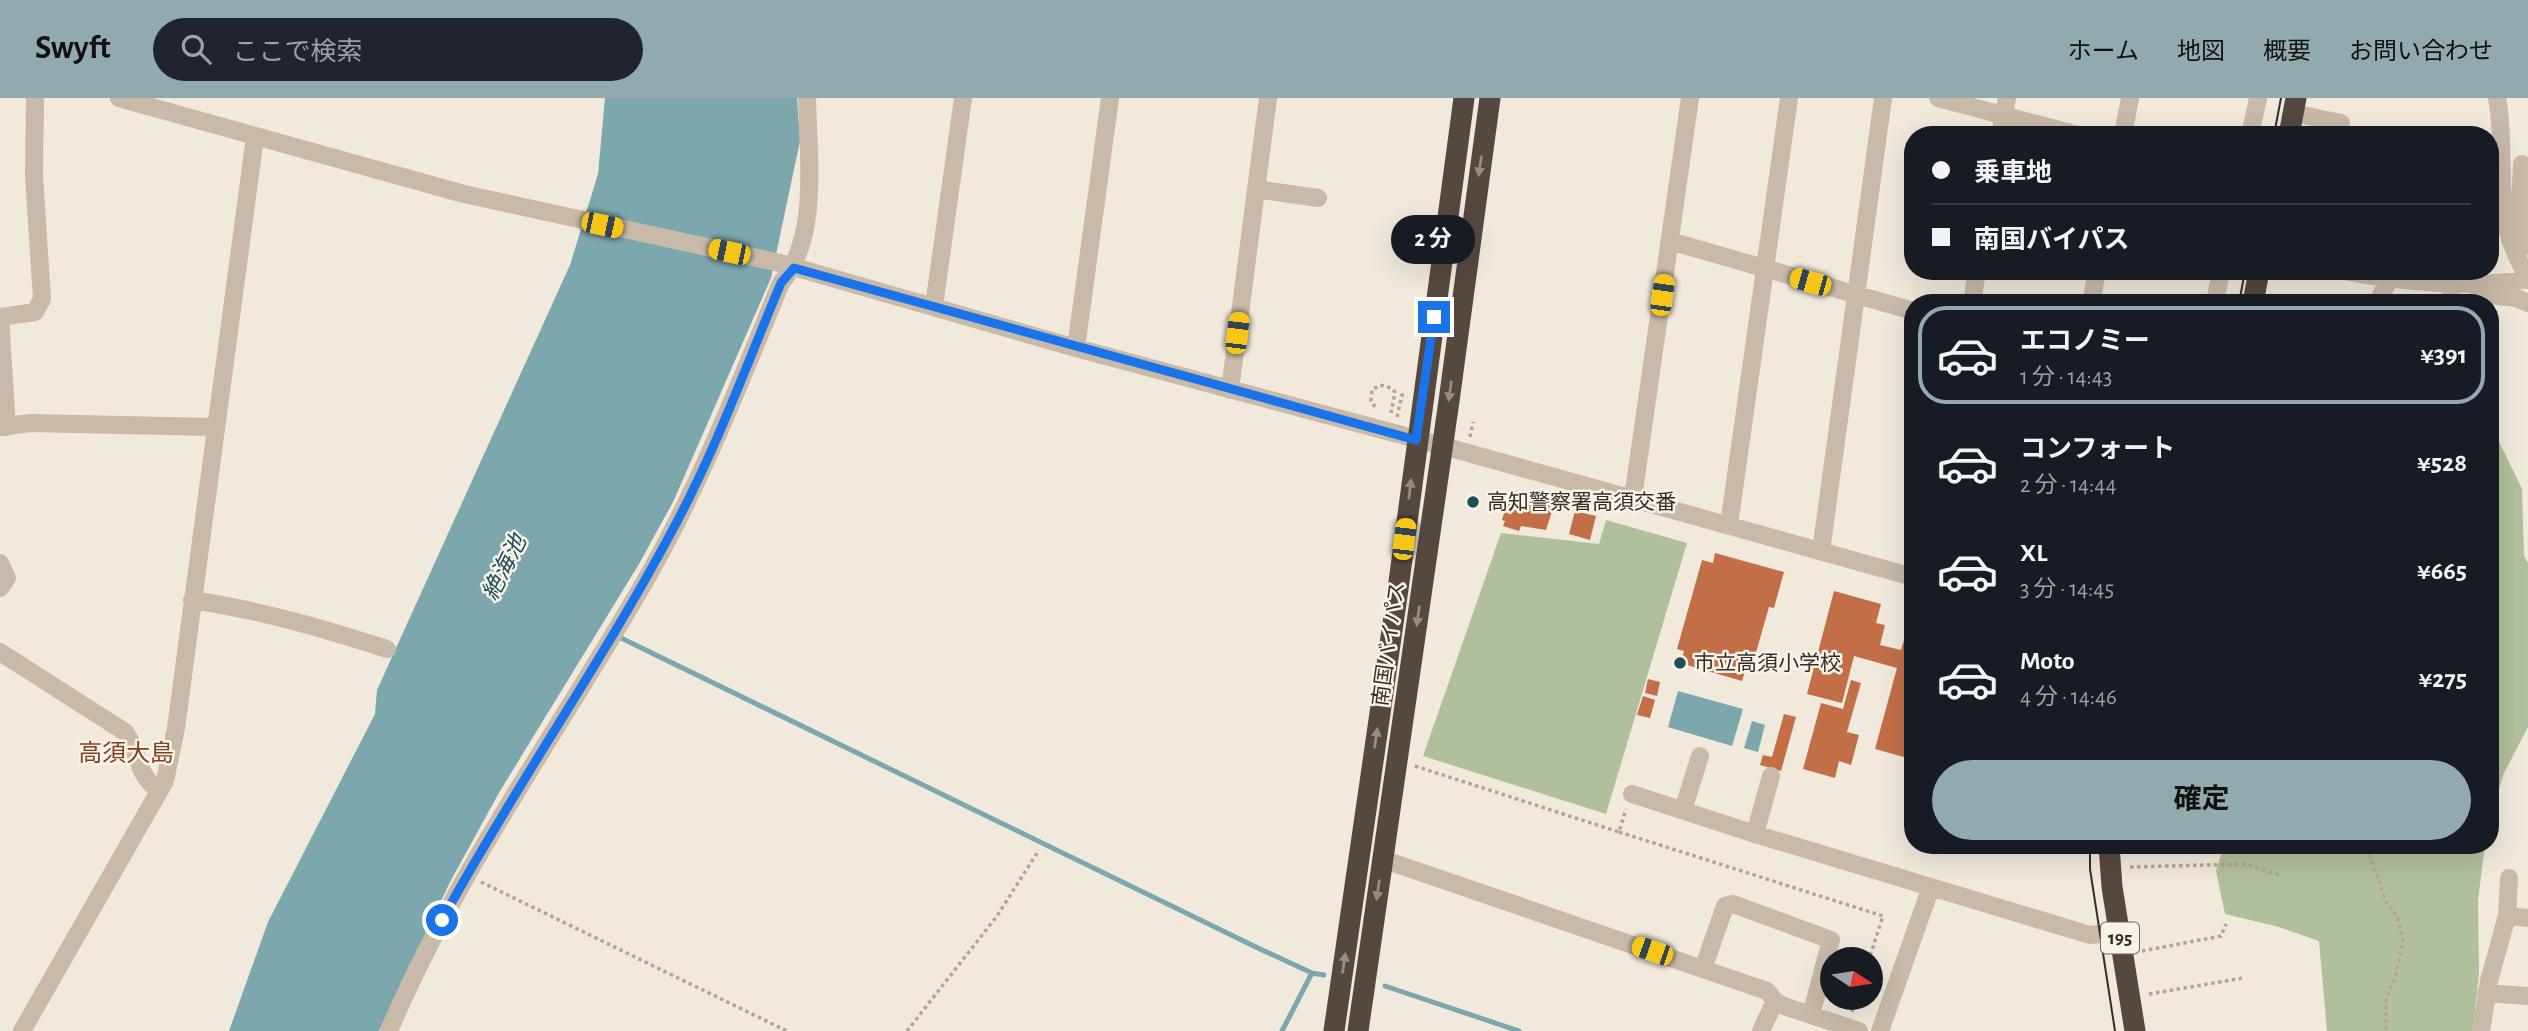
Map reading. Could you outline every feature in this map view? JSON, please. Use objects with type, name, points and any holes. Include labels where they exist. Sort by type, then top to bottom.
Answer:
[{"type":"highway","name":"南国バイパス","points":[[1334,1031],[1398,589],[1464,98]]},
{"type":"highway","name":"南国バイパス","points":[[1358,1031],[1489,98]]},
{"type":"highway","points":[[2290,126],[2295,105]]},
{"type":"highway","name":"195","points":[[2109,854],[2122,955],[2136,1031]]},
{"type":"street","points":[[35,98],[34,176],[42,299],[35,312],[0,317],[3,427],[30,423],[214,427]]},
{"type":"street","points":[[119,98],[464,194],[787,265],[1076,348],[1633,498],[1904,574]]},
{"type":"street","points":[[389,1031],[418,966],[466,875],[618,626],[696,485],[787,265],[800,249],[811,184],[807,98]]},
{"type":"street","points":[[934,306],[963,98]]},
{"type":"street","points":[[1076,348],[1110,98]]},
{"type":"street","points":[[1230,390],[1268,98]]},
{"type":"street","points":[[1633,498],[1690,98]]},
{"type":"street","points":[[1729,525],[1789,98]]},
{"type":"street","points":[[1821,551],[1883,98]]},
{"type":"street","points":[[1938,98],[2005,107],[2055,126]]},
{"type":"street","points":[[2125,126],[2130,98]]},
{"type":"street","points":[[2252,126],[2258,98]]},
{"type":"street","points":[[2497,98],[2504,209],[2510,239],[2525,254]]},
{"type":"street","points":[[2295,105],[2341,123]]},
{"type":"street","points":[[2002,126],[2005,107]]},
{"type":"street","points":[[22,1031],[165,781],[176,728],[214,427],[255,137]]},
{"type":"street","points":[[2451,292],[2528,279],[2520,206],[2522,164]]},
{"type":"street","points":[[1256,189],[1318,198]]},
{"type":"street","points":[[1670,241],[1904,308]]},
{"type":"street","points":[[2399,280],[2451,292],[2473,294]]},
{"type":"street","points":[[2499,296],[2517,298],[2528,303]]},
{"type":"street","points":[[0,563],[6,578],[0,588]]},
{"type":"street","points":[[192,600],[259,611],[387,649]]},
{"type":"street","points":[[0,652],[125,732],[135,746],[146,782],[159,792]]},
{"type":"street","points":[[1683,810],[1699,756]]},
{"type":"street","points":[[1755,834],[1771,776]]},
{"type":"street","points":[[1632,794],[2090,935],[2119,932]]},
{"type":"street","points":[[1382,859],[1767,991],[1775,1001],[1859,1031]]},
{"type":"street","points":[[2481,1031],[2486,993],[2507,916],[2510,878]]},
{"type":"street","points":[[1880,1031],[1931,887]]},
{"type":"street","points":[[1703,969],[1725,906],[1733,904],[1831,940],[1811,1015]]},
{"type":"street","points":[[2507,916],[2528,918]]},
{"type":"street","points":[[2486,993],[2528,996]]},
{"type":"street","points":[[1761,1031],[1775,1001]]},
{"type":"path","points":[[1375,407],[1371,396],[1376,387],[1380,385],[1391,388],[1395,392],[1391,415]]},
{"type":"path","points":[[1397,417],[1399,408]]},
{"type":"path","points":[[1469,439],[1473,422]]},
{"type":"path","points":[[1410,764],[1883,916],[1873,947]]},
{"type":"path","points":[[1619,832],[1632,794]]},
{"type":"path","points":[[907,1031],[997,916],[1039,850]]},
{"type":"path","points":[[2368,854],[2386,902],[2397,916],[2403,940],[2395,978],[2386,998],[2386,1031]]},
{"type":"path","points":[[2110,868],[2246,864],[2283,876]]},
{"type":"path","points":[[466,875],[777,1029],[787,1031]]},
{"type":"path","points":[[2122,955],[2221,936],[2226,924]]},
{"type":"path","points":[[2129,998],[2243,978]]},
{"type":"green space","points":[[2499,442],[2522,489],[2524,556],[2528,563],[2528,727],[2503,775],[2499,790]]},
{"type":"green space","points":[[1606,520],[1687,543],[1606,814],[1423,756],[1501,533],[1599,544]]},
{"type":"green space","points":[[2221,854],[2484,854],[2478,900],[2479,973],[2473,1031],[2327,1031],[2319,941],[2279,927],[2225,914],[2216,871]]},
{"type":"water","name":"絶海池","points":[[605,98],[797,98],[800,141],[771,278],[674,500],[639,564],[500,791],[450,882],[379,1031],[229,1031],[268,922],[375,714],[377,690],[570,265],[598,174]]},
{"type":"water","points":[[1678,691],[1743,709],[1732,746],[1668,727]]},
{"type":"water","points":[[1752,721],[1765,725],[1758,752],[1744,748]]},
{"type":"building","points":[[1510,492],[1554,505],[1546,530],[1521,526],[1519,531],[1503,526],[1505,521],[1502,520]]},
{"type":"building","points":[[1575,511],[1596,516],[1590,540],[1569,534]]},
{"type":"building","points":[[1715,553],[1784,572],[1774,608],[1769,607],[1751,670],[1746,668],[1742,681],[1680,663],[1684,651],[1677,649],[1702,560],[1713,563]]},
{"type":"building","points":[[1834,591],[1881,604],[1876,623],[1885,625],[1880,645],[1901,650],[1904,640],[1904,757],[1875,749],[1897,668],[1854,656],[1842,703],[1807,694]]},
{"type":"building","points":[[1648,679],[1660,682],[1657,696],[1645,693]]},
{"type":"building","points":[[1851,680],[1861,683],[1847,732],[1859,735],[1851,765],[1839,761],[1835,778],[1803,769],[1821,703],[1843,709]]},
{"type":"building","points":[[1643,696],[1655,700],[1650,718],[1637,715]]},
{"type":"building","points":[[1784,714],[1796,717],[1781,771],[1760,765],[1763,755],[1772,757]]},
{"type":"waterway","points":[[621,638],[1260,949],[1312,973],[1324,975]]},
{"type":"waterway","points":[[1282,1031],[1312,973]]},
{"type":"waterway","points":[[1385,986],[1519,1031]]},
{"type":"tram line","points":[[2276,126],[2281,98]]},
{"type":"tram line","points":[[2241,294],[2243,280]]},
{"type":"tram line","points":[[2090,854],[2115,1031]]},
{"type":"place","name":"高知警察署高須交番","points":[[1473,502]]},
{"type":"place","name":"市立高須小学校","points":[[1680,663]]},
{"type":"district","name":"高須大島","points":[[126,754]]},
{"type":"route","points":[[442,920],[466,875],[649,575],[674,529],[696,485],[781,283],[794,268],[1416,440],[1434,317]]}]
